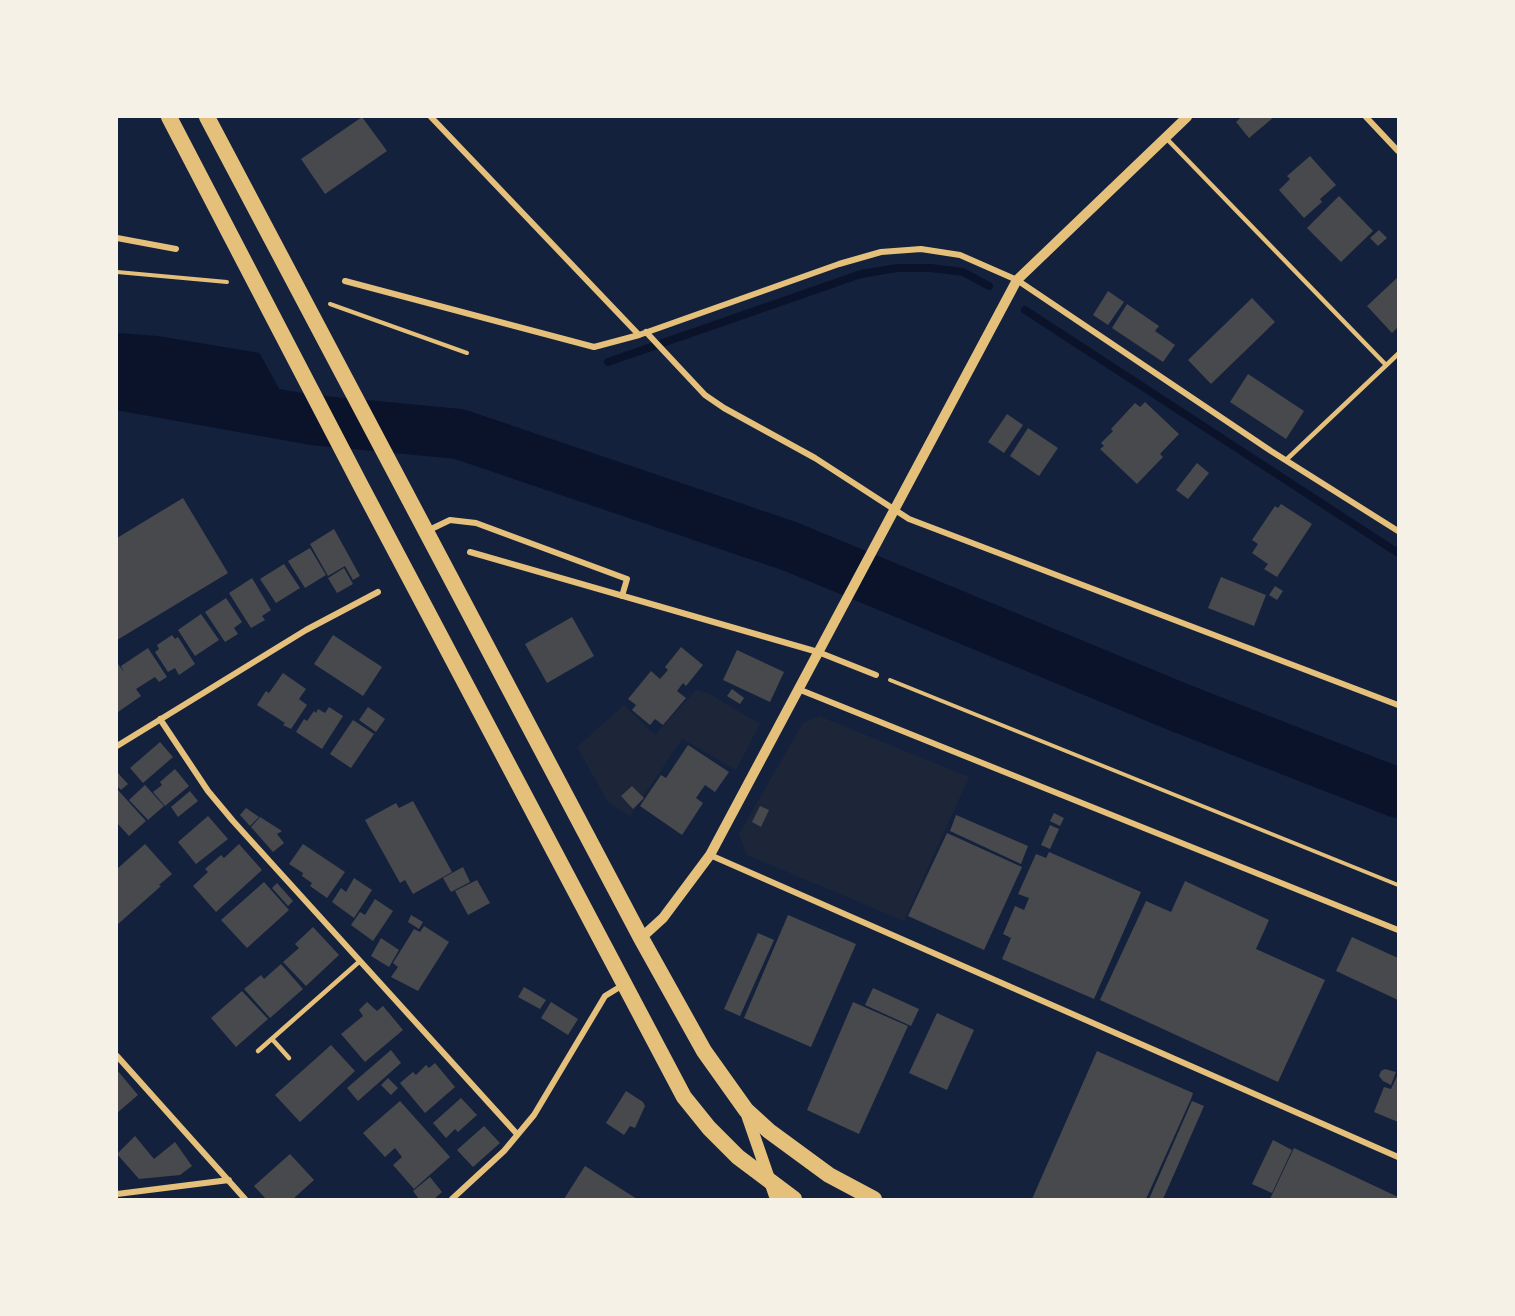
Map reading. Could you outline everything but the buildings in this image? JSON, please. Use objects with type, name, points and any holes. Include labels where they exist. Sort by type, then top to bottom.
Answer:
[{"type":"highway","points":[[169,117],[684,1097],[724,1143],[794,1199]]},
{"type":"highway","points":[[207,117],[641,938],[704,1051],[746,1110],[769,1131],[821,1170],[874,1199]]},
{"type":"main road","points":[[746,1110],[776,1199]]},
{"type":"street","points":[[431,117],[639,335]]},
{"type":"street","points":[[641,938],[663,918],[710,855],[1017,280],[1187,117]]},
{"type":"street","points":[[1366,117],[1398,151]]},
{"type":"street","points":[[117,238],[176,249]]},
{"type":"street","points":[[345,280],[594,347],[639,335],[839,264],[881,252],[921,249],[960,255],[1017,280],[1286,460],[1398,531]]},
{"type":"street","points":[[646,332],[705,395],[815,458],[909,519],[1398,705]]},
{"type":"street","points":[[425,532],[450,520],[476,523],[627,579],[622,596]]},
{"type":"street","points":[[470,552],[818,652],[876,675]]},
{"type":"street","points":[[117,746],[306,630],[378,592]]},
{"type":"street","points":[[798,689],[1398,930]]},
{"type":"street","points":[[160,719],[208,791],[233,821],[517,1134]]},
{"type":"street","points":[[710,855],[1398,1157]]},
{"type":"street","points":[[452,1199],[482,1172],[534,1115],[605,996],[623,984]]},
{"type":"street","points":[[117,1056],[245,1199]]},
{"type":"street","points":[[117,1194],[229,1180]]},
{"type":"lane","points":[[1166,138],[1386,365]]},
{"type":"lane","points":[[1286,460],[1398,354]]},
{"type":"lane","points":[[258,1051],[360,961]]},
{"type":"lane","points":[[272,1039],[289,1058]]},
{"type":"path","points":[[117,272],[227,282]]},
{"type":"path","points":[[329,304],[467,353]]},
{"type":"path","points":[[876,675],[1398,885]]},
{"type":"shaded area","points":[[117,333],[158,336],[260,353],[304,433],[193,405],[185,410],[117,400]]},
{"type":"shaded area","points":[[696,690],[708,693],[760,724],[736,770],[682,739],[630,816],[608,802],[577,747],[624,705],[655,735]]},
{"type":"shaded area","points":[[819,716],[969,777],[904,921],[747,855],[739,834],[803,723]]},
{"type":"pier","points":[[258,350],[263,352],[306,432],[305,436]]},
{"type":"waterway","points":[[608,362],[861,274],[897,268],[931,268],[963,272],[989,286]]},
{"type":"waterway","points":[[1025,310],[1398,553]]},
{"type":"waterway","points":[[117,385],[312,420],[459,434],[789,546],[1178,707],[1398,793]]}]
